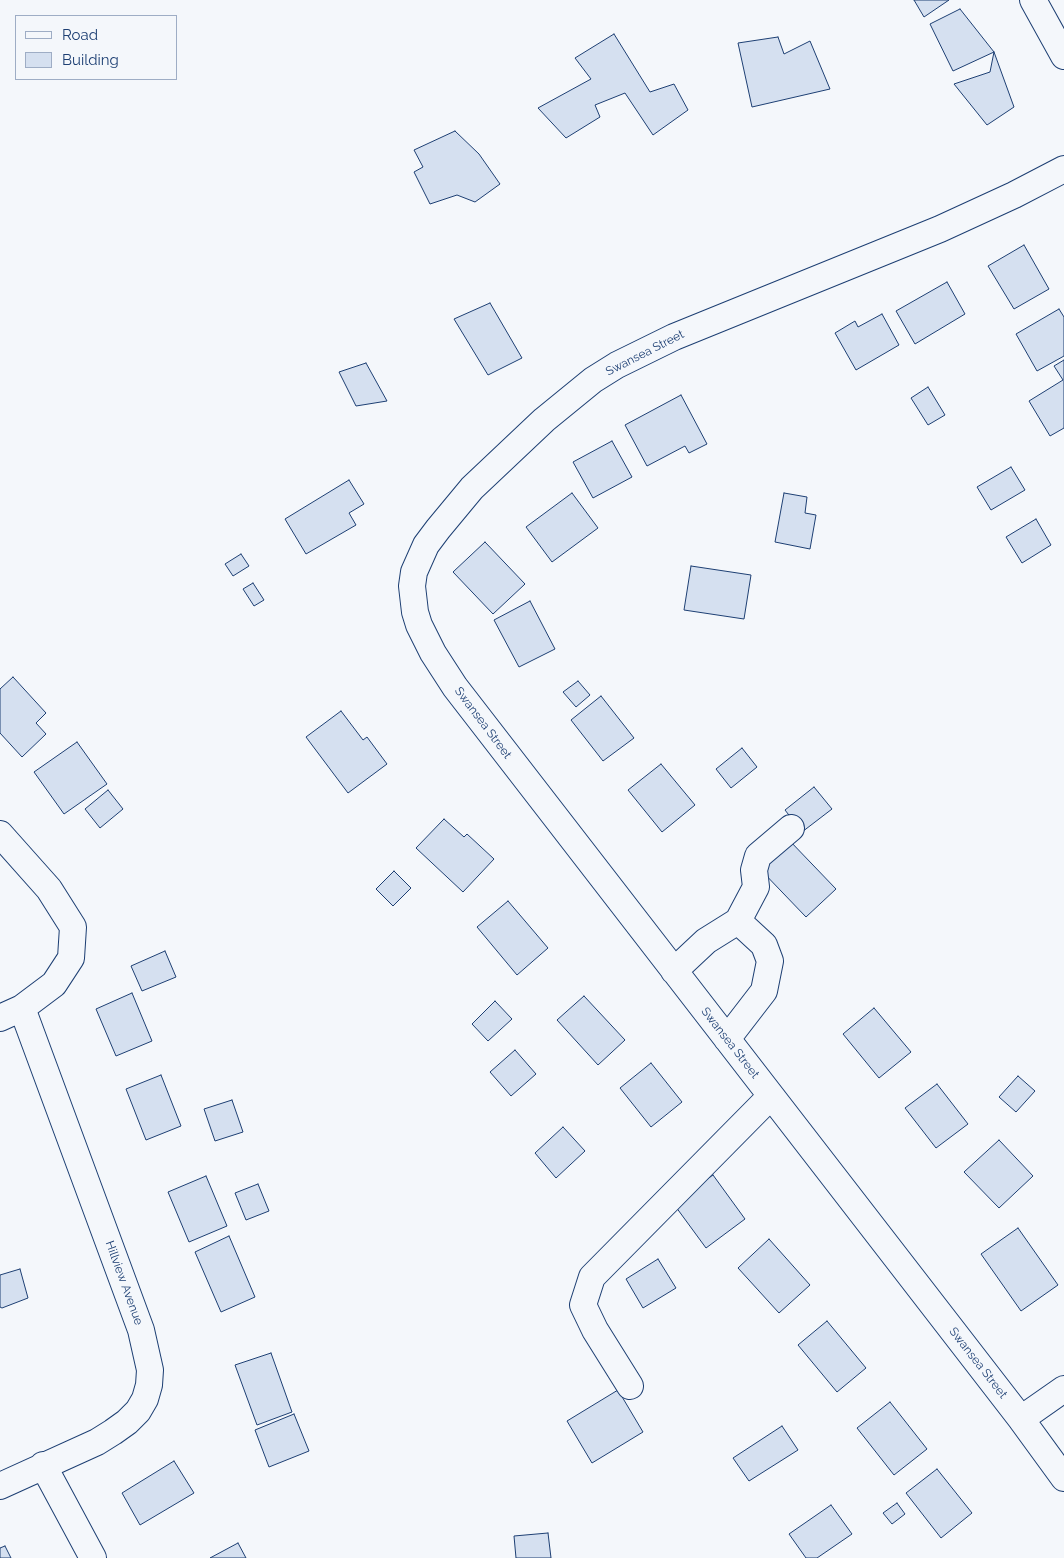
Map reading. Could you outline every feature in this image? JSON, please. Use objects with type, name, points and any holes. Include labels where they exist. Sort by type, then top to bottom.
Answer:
[{"type":"street","points":[[1033,0],[1064,56]]},
{"type":"street","name":"Swansea Street","points":[[1063,173],[980,212],[888,251],[674,336],[617,365],[567,399],[472,488],[438,529],[419,558],[414,572],[412,599],[419,625],[455,687],[1021,1419],[1064,1478]]},
{"type":"street","points":[[674,971],[706,941],[738,921],[756,887],[754,870],[758,856],[791,828]]},
{"type":"street","points":[[0,834],[49,889],[73,927],[71,958],[54,984],[11,1013]]},
{"type":"street","points":[[727,1039],[764,992],[770,961],[764,945],[738,921]]},
{"type":"street","name":"Hillview Avenue","points":[[0,1486],[97,1442],[128,1422],[138,1411],[145,1399],[149,1385],[150,1370],[134,1310],[11,1013]]},
{"type":"street","points":[[630,1386],[595,1330],[583,1305],[592,1277],[771,1096]]},
{"type":"street","points":[[1021,1419],[1064,1389]]},
{"type":"street","points":[[43,1465],[93,1558]]},
{"type":"building","points":[[914,0],[949,0],[924,17]]},
{"type":"building","points":[[960,9],[994,52],[953,71],[930,24]]},
{"type":"building","points":[[614,34],[650,92],[674,84],[688,110],[653,135],[625,93],[595,105],[600,117],[566,138],[538,108],[591,79],[575,58]]},
{"type":"building","points":[[778,37],[784,54],[810,41],[830,89],[752,107],[738,43]]},
{"type":"building","points":[[994,52],[1014,107],[987,125],[954,84],[990,72]]},
{"type":"building","points":[[455,131],[479,154],[500,184],[475,202],[457,195],[430,204],[414,172],[423,167],[414,150]]},
{"type":"building","points":[[1024,245],[1049,289],[1014,309],[988,266]]},
{"type":"building","points":[[947,282],[965,314],[915,344],[896,311]]},
{"type":"building","points":[[490,303],[522,358],[488,375],[454,319]]},
{"type":"building","points":[[1059,309],[1064,317],[1064,356],[1037,371],[1016,334]]},
{"type":"building","points":[[882,314],[899,345],[856,370],[835,333],[855,321],[858,327]]},
{"type":"building","points":[[1064,360],[1064,428],[1050,436],[1029,401],[1063,380],[1054,366]]},
{"type":"building","points":[[366,363],[387,401],[356,406],[339,372]]},
{"type":"building","points":[[928,387],[945,415],[928,425],[911,398]]},
{"type":"building","points":[[681,395],[707,444],[689,453],[685,446],[647,466],[625,425]]},
{"type":"building","points":[[612,441],[632,477],[593,498],[573,462]]},
{"type":"building","points":[[1011,467],[1025,490],[991,510],[977,487]]},
{"type":"building","points":[[349,480],[364,504],[349,513],[356,525],[306,554],[285,519]]},
{"type":"building","points":[[572,493],[598,528],[552,562],[526,527]]},
{"type":"building","points":[[784,493],[807,497],[805,513],[816,515],[810,549],[775,542]]},
{"type":"building","points":[[1036,519],[1051,545],[1022,563],[1006,537]]},
{"type":"building","points":[[485,542],[525,584],[493,614],[453,572]]},
{"type":"building","points":[[241,554],[249,566],[233,576],[225,564]]},
{"type":"building","points":[[691,566],[751,575],[744,619],[684,610]]},
{"type":"building","points":[[253,583],[264,600],[254,606],[243,589]]},
{"type":"building","points":[[530,601],[555,649],[519,667],[494,620]]},
{"type":"building","points":[[13,677],[46,713],[36,723],[46,734],[22,757],[0,733],[0,689]]},
{"type":"building","points":[[578,681],[590,695],[576,707],[563,692]]},
{"type":"building","points":[[601,696],[634,738],[603,761],[571,720]]},
{"type":"building","points":[[341,711],[363,740],[367,737],[387,764],[348,793],[306,737]]},
{"type":"building","points":[[77,742],[107,784],[64,814],[34,772]]},
{"type":"building","points":[[742,748],[757,767],[731,788],[716,769]]},
{"type":"building","points":[[661,764],[695,805],[662,832],[628,790]]},
{"type":"building","points":[[814,787],[832,809],[802,832],[785,810]]},
{"type":"building","points":[[108,790],[123,809],[100,828],[85,809]]},
{"type":"building","points":[[444,819],[464,837],[467,834],[494,859],[463,892],[416,848]]},
{"type":"building","points":[[788,839],[836,889],[806,917],[758,867]]},
{"type":"building","points":[[394,871],[411,888],[393,906],[376,889]]},
{"type":"building","points":[[508,901],[548,948],[517,975],[477,927]]},
{"type":"building","points":[[165,951],[176,977],[142,991],[131,966]]},
{"type":"building","points":[[132,993],[152,1041],[116,1056],[96,1009]]},
{"type":"building","points":[[584,996],[625,1040],[598,1065],[557,1020]]},
{"type":"building","points":[[495,1001],[512,1019],[488,1041],[472,1024]]},
{"type":"building","points":[[874,1008],[911,1052],[879,1078],[843,1034]]},
{"type":"building","points":[[515,1050],[536,1074],[511,1096],[490,1072]]},
{"type":"building","points":[[651,1063],[682,1102],[651,1127],[620,1088]]},
{"type":"building","points":[[161,1075],[181,1126],[146,1140],[126,1089]]},
{"type":"building","points":[[1018,1076],[1035,1091],[1016,1112],[999,1097]]},
{"type":"building","points":[[937,1084],[968,1124],[936,1148],[905,1108]]},
{"type":"building","points":[[232,1100],[243,1132],[215,1141],[204,1109]]},
{"type":"building","points":[[563,1127],[585,1151],[556,1178],[535,1153]]},
{"type":"building","points":[[999,1140],[1033,1176],[999,1208],[964,1172]]},
{"type":"building","points":[[713,1175],[745,1219],[706,1248],[673,1203]]},
{"type":"building","points":[[206,1176],[227,1226],[189,1242],[168,1192]]},
{"type":"building","points":[[258,1184],[269,1211],[246,1220],[235,1193]]},
{"type":"building","points":[[1018,1228],[1058,1285],[1021,1311],[981,1254]]},
{"type":"building","points":[[229,1236],[255,1297],[221,1312],[195,1252]]},
{"type":"building","points":[[769,1239],[810,1285],[779,1313],[738,1268]]},
{"type":"building","points":[[658,1259],[676,1288],[643,1308],[626,1279]]},
{"type":"building","points":[[20,1269],[28,1298],[2,1308],[0,1307],[0,1275]]},
{"type":"building","points":[[827,1321],[866,1368],[837,1392],[798,1345]]},
{"type":"building","points":[[271,1353],[292,1412],[257,1425],[235,1365]]},
{"type":"building","points":[[618,1390],[643,1432],[592,1463],[567,1421]]},
{"type":"building","points":[[890,1402],[927,1449],[894,1475],[857,1428]]},
{"type":"building","points":[[294,1414],[309,1451],[269,1467],[255,1430]]},
{"type":"building","points":[[782,1426],[798,1450],[749,1481],[733,1458]]},
{"type":"building","points":[[174,1461],[194,1493],[140,1525],[122,1493]]},
{"type":"building","points":[[937,1469],[972,1513],[941,1538],[906,1493]]},
{"type":"building","points":[[897,1503],[905,1514],[892,1524],[883,1513]]},
{"type":"building","points":[[831,1505],[852,1534],[817,1558],[806,1558],[789,1534]]},
{"type":"building","points":[[548,1533],[551,1558],[516,1558],[514,1536]]},
{"type":"building","points":[[238,1543],[246,1558],[210,1558]]},
{"type":"building","points":[[5,1546],[11,1558],[0,1558],[0,1548]]}]
